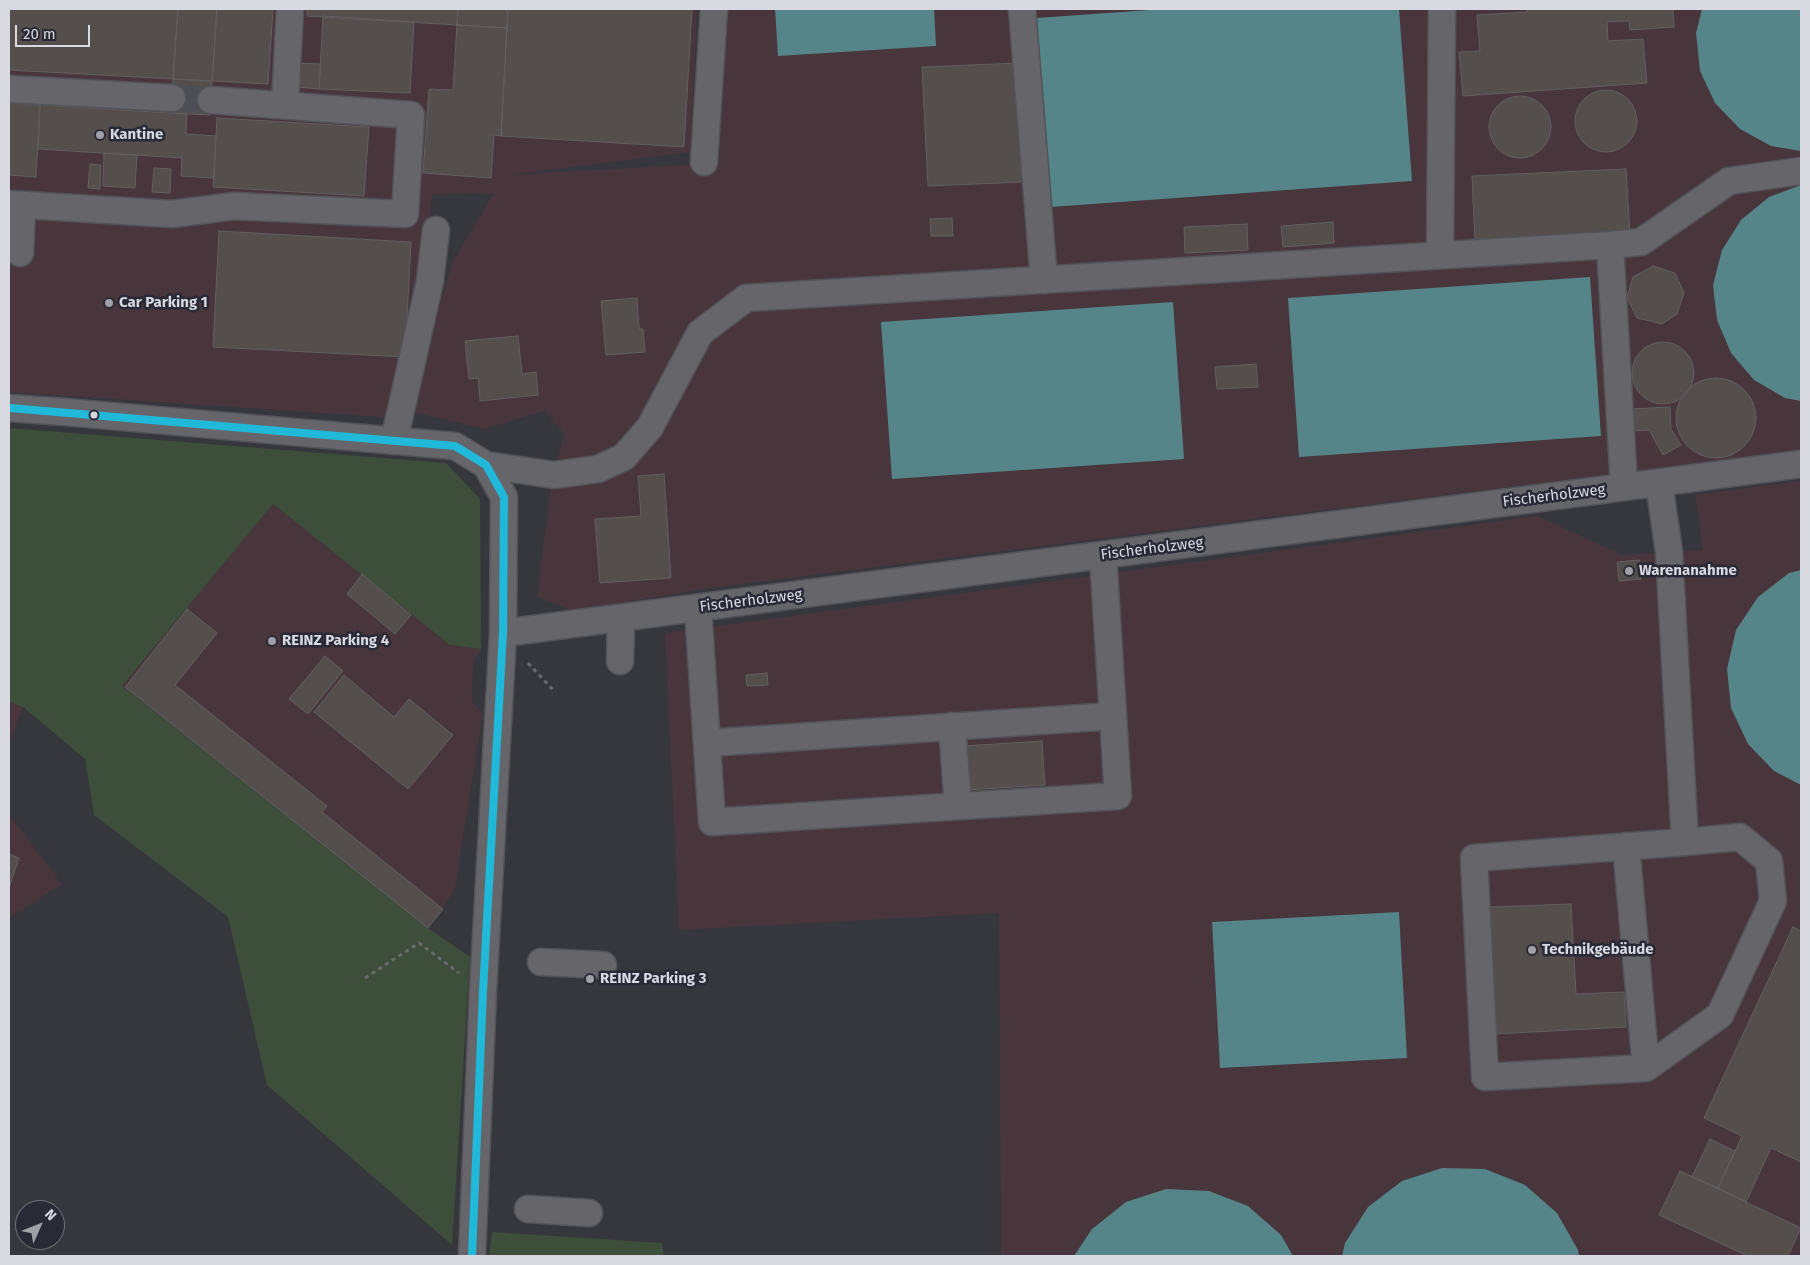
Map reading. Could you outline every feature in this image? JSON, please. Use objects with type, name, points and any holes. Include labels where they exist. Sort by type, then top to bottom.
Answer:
[{"type":"street","points":[[285,105],[290,9]]},
{"type":"street","points":[[704,162],[714,9]]},
{"type":"street","points":[[1022,9],[1044,280]]},
{"type":"street","points":[[1440,255],[1442,9]]},
{"type":"street","points":[[9,89],[172,98]]},
{"type":"street","points":[[20,253],[16,204],[172,214],[234,206],[405,214],[411,115],[211,100]]},
{"type":"street","points":[[9,408],[455,446],[486,465],[554,475],[598,469],[624,457],[650,427],[700,333],[746,298],[1641,242],[1729,181],[1801,171]]},
{"type":"street","points":[[394,441],[430,281],[436,230]]},
{"type":"street","points":[[1610,245],[1624,487]]},
{"type":"street","name":"Fischerholzweg","points":[[504,633],[1801,464]]},
{"type":"street","points":[[472,1256],[483,991],[504,633],[504,497],[486,465]]},
{"type":"street","points":[[1659,483],[1669,552],[1667,603],[1685,842]]},
{"type":"street","points":[[698,608],[712,822],[1118,796],[1103,555]]},
{"type":"street","points":[[620,661],[622,618]]},
{"type":"street","points":[[707,743],[1113,716]]},
{"type":"street","points":[[952,726],[958,806]]},
{"type":"street","points":[[1740,837],[1769,862],[1773,901],[1720,1015],[1646,1068],[1485,1077],[1474,858],[1685,842],[1740,837]]},
{"type":"street","points":[[1626,846],[1646,1068]]},
{"type":"street","points":[[541,962],[603,965]]},
{"type":"street","points":[[528,1209],[589,1213]]},
{"type":"path","points":[[365,978],[419,943],[483,991]]},
{"type":"shaded area","points":[[9,9],[697,9],[690,152],[508,175],[719,163],[727,9],[1801,9],[1801,450],[710,588],[572,611],[537,596],[550,493],[564,433],[544,411],[484,429],[410,411],[452,263],[494,193],[432,194],[425,280],[397,418],[9,392]]},
{"type":"shaded area","points":[[1801,481],[1801,1256],[1001,1256],[999,913],[679,930],[665,633],[1538,516],[1621,555],[1703,550],[1695,495]]},
{"type":"shaded area","points":[[273,503],[450,645],[481,649],[473,662],[472,701],[483,713],[455,888],[443,908],[428,927],[122,686]]},
{"type":"shaded area","points":[[9,702],[23,707],[9,744]]},
{"type":"shaded area","points":[[9,815],[62,884],[9,918]]},
{"type":"green space","points":[[9,428],[446,463],[480,499],[481,649],[450,645],[273,504],[122,686],[428,928],[470,957],[452,1245],[267,1085],[228,917],[94,815],[85,759],[23,707],[9,702]]},
{"type":"green space","points":[[492,1232],[662,1243],[664,1256],[489,1256]]},
{"type":"water","points":[[775,9],[934,9],[936,46],[778,56]]},
{"type":"water","points":[[1164,9],[1399,9],[1412,181],[1051,207],[1037,18]]},
{"type":"water","points":[[1702,9],[1801,9],[1801,151],[1771,146],[1740,129],[1715,103],[1700,71],[1696,33]]},
{"type":"water","points":[[1801,185],[1801,401],[1785,398],[1754,380],[1731,353],[1717,320],[1713,285],[1722,250],[1741,220],[1769,197]]},
{"type":"water","points":[[1590,277],[1601,436],[1299,457],[1288,298]]},
{"type":"water","points":[[1173,302],[1184,459],[892,479],[881,322]]},
{"type":"water","points":[[1801,570],[1801,785],[1774,771],[1748,744],[1731,708],[1727,669],[1736,630],[1758,597],[1789,573]]},
{"type":"water","points":[[1399,912],[1407,1058],[1220,1068],[1212,922]]},
{"type":"water","points":[[1442,1168],[1485,1169],[1525,1185],[1557,1213],[1578,1250],[1579,1256],[1342,1256],[1345,1243],[1368,1207],[1402,1181]]},
{"type":"water","points":[[1166,1189],[1209,1191],[1248,1206],[1281,1235],[1293,1256],[1074,1256],[1092,1229],[1126,1202]]},
{"type":"building","points":[[9,9],[178,9],[173,79],[9,70]]},
{"type":"building","points":[[178,9],[217,9],[212,81],[173,79]]},
{"type":"building","points":[[217,9],[273,9],[268,84],[212,81]]},
{"type":"building","points":[[307,9],[458,9],[457,25],[307,16]]},
{"type":"building","points":[[458,9],[508,9],[507,28],[457,25]]},
{"type":"building","points":[[508,9],[692,9],[684,147],[501,136]]},
{"type":"building","points":[[1527,9],[1673,9],[1674,27],[1630,30],[1629,21],[1607,22],[1608,41],[1643,39],[1647,83],[1463,96],[1459,52],[1480,51],[1477,15],[1527,12]]},
{"type":"building","points":[[323,16],[414,22],[410,93],[319,89]]},
{"type":"building","points":[[457,25],[507,28],[501,136],[494,135],[491,178],[423,173],[429,89],[453,90]]},
{"type":"building","points":[[298,63],[321,64],[319,89],[297,87]]},
{"type":"building","points":[[1019,63],[1024,182],[928,186],[922,67]]},
{"type":"building","points":[[173,79],[212,81],[210,115],[171,113]]},
{"type":"building","points":[[1606,90],[1618,92],[1628,99],[1635,109],[1637,121],[1635,133],[1628,143],[1618,150],[1606,152],[1594,150],[1584,143],[1577,133],[1575,121],[1577,109],[1584,99],[1594,92]]},
{"type":"building","points":[[1520,96],[1532,98],[1542,105],[1549,115],[1551,127],[1549,139],[1542,149],[1532,156],[1520,158],[1508,156],[1498,149],[1491,139],[1489,127],[1491,115],[1498,105],[1508,98]]},
{"type":"building","points":[[9,103],[40,105],[36,177],[9,175]]},
{"type":"building","points":[[40,105],[187,114],[186,134],[216,136],[214,178],[181,176],[182,158],[38,149]]},
{"type":"building","points":[[217,118],[369,127],[364,196],[213,187]]},
{"type":"building","points":[[104,153],[137,155],[135,188],[103,186]]},
{"type":"building","points":[[90,164],[101,165],[100,189],[88,188]]},
{"type":"building","points":[[154,168],[171,169],[170,193],[152,192]]},
{"type":"building","points":[[1626,169],[1630,235],[1475,242],[1472,176]]},
{"type":"building","points":[[952,218],[953,236],[931,236],[930,219]]},
{"type":"building","points":[[1333,222],[1334,243],[1283,247],[1281,226]]},
{"type":"building","points":[[1247,224],[1248,250],[1185,253],[1184,227]]},
{"type":"building","points":[[219,231],[411,242],[405,357],[213,347]]},
{"type":"building","points":[[1653,266],[1675,273],[1684,293],[1677,314],[1662,324],[1637,318],[1627,298],[1633,277]]},
{"type":"building","points":[[637,298],[639,329],[643,329],[645,352],[606,355],[601,301]]},
{"type":"building","points":[[518,336],[522,374],[536,372],[538,395],[480,401],[478,378],[469,379],[465,341]]},
{"type":"building","points":[[1657,342],[1669,342],[1685,351],[1692,361],[1694,373],[1692,385],[1685,395],[1669,404],[1657,404],[1646,399],[1637,390],[1632,379],[1632,367],[1637,356],[1646,347]]},
{"type":"building","points":[[1256,364],[1258,387],[1217,389],[1215,367]]},
{"type":"building","points":[[1716,378],[1731,381],[1744,390],[1753,403],[1756,418],[1753,433],[1744,446],[1731,455],[1716,458],[1701,455],[1688,446],[1679,433],[1676,418],[1679,403],[1688,390],[1701,381]]},
{"type":"building","points":[[1670,407],[1671,429],[1681,445],[1663,455],[1649,430],[1633,431],[1632,409]]},
{"type":"building","points":[[664,474],[671,578],[600,583],[595,519],[641,516],[638,476]]},
{"type":"building","name":"Warenanahme","points":[[1639,560],[1641,579],[1619,581],[1617,562]]},
{"type":"building","points":[[362,574],[411,615],[395,634],[347,594]]},
{"type":"building","points":[[187,609],[217,633],[175,685],[327,806],[322,812],[443,909],[428,928],[125,687]]},
{"type":"building","points":[[325,656],[343,671],[308,714],[289,699]]},
{"type":"building","points":[[767,673],[768,685],[747,686],[746,675]]},
{"type":"building","points":[[344,675],[394,717],[409,699],[453,735],[408,789],[314,712]]},
{"type":"building","points":[[1042,741],[1045,785],[967,790],[964,746]]},
{"type":"building","points":[[9,854],[19,858],[9,888]]},
{"type":"building","name":"Technikgebäude","points":[[1571,904],[1576,994],[1624,992],[1626,1027],[1495,1034],[1489,907]]},
{"type":"building","points":[[1793,927],[1801,931],[1801,1162],[1771,1148],[1746,1202],[1718,1188],[1742,1136],[1704,1118]]},
{"type":"building","points":[[1710,1139],[1735,1151],[1718,1188],[1692,1177]]},
{"type":"building","points":[[1680,1171],[1801,1228],[1788,1256],[1748,1256],[1659,1215]]},
{"type":"tunnel","points":[[172,98],[211,100]]},
{"type":"transit line","points":[[10,408],[455,446],[486,465],[504,497],[503,633],[483,991],[472,1256]]},
{"type":"place","name":"Kantine","points":[[100,135]]},
{"type":"place","name":"Car Parking 1","points":[[109,303]]},
{"type":"place","name":"Warenanahme","points":[[1629,571]]},
{"type":"place","name":"REINZ Parking 4","points":[[272,641]]},
{"type":"place","name":"Technikgebäude","points":[[1532,950]]},
{"type":"place","name":"REINZ Parking 3","points":[[590,979]]}]
